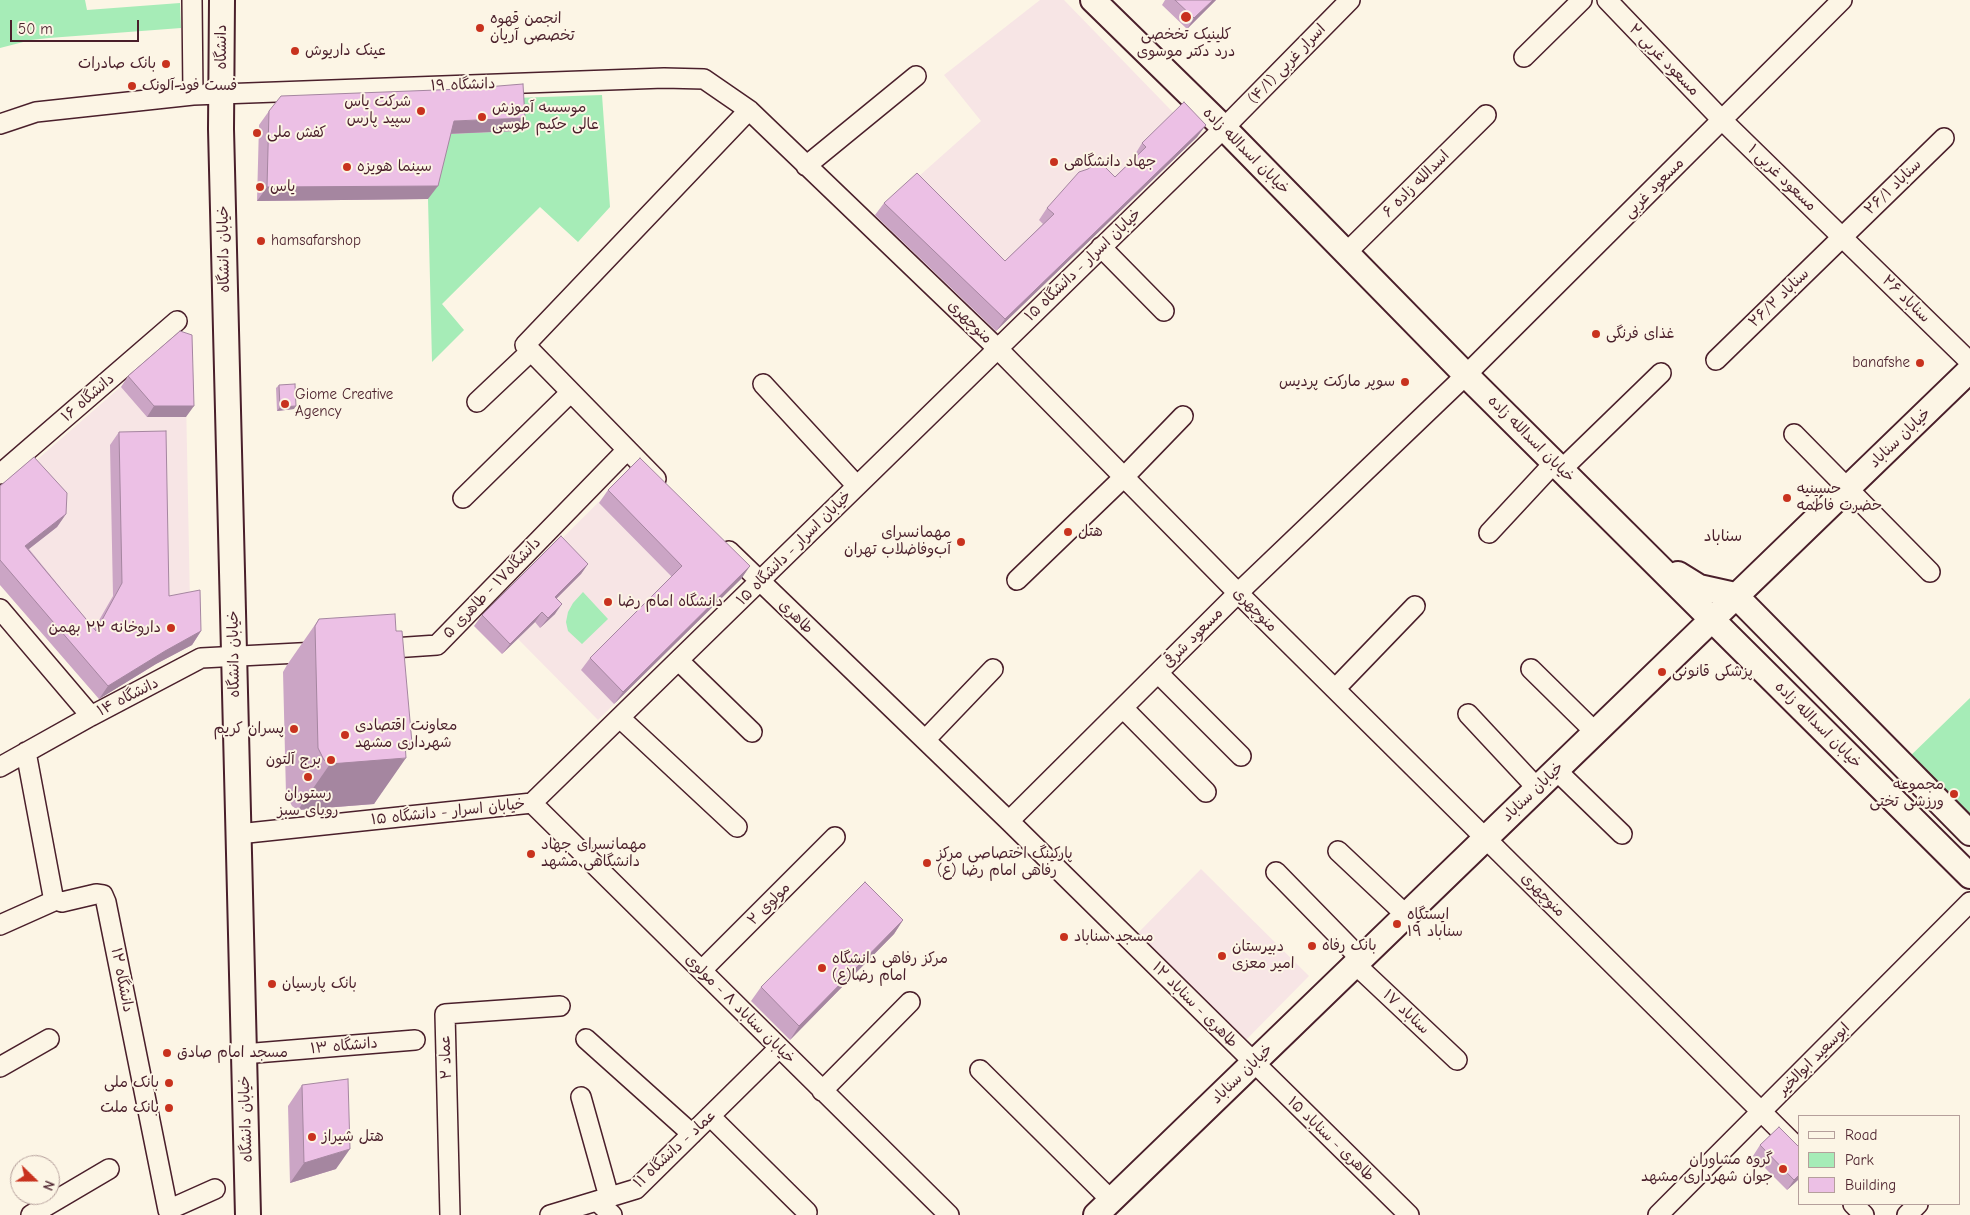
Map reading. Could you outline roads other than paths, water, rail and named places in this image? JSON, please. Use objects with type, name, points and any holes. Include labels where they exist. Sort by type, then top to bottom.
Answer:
[{"type":"main road","name":"دانشگاه","points":[[221,93],[222,0]]},
{"type":"main road","name":"خیابان اسدالله زاده","points":[[1093,0],[1224,128],[1466,376],[1970,876]]},
{"type":"main road","name":"خیابان دانشگاه","points":[[221,93],[248,1215]]},
{"type":"main road","name":"خیابان سناباد","points":[[1104,1208],[1735,595],[1970,370]]},
{"type":"main road","points":[[1648,556],[1699,587],[1735,595],[1970,833]]},
{"type":"street","points":[[192,0],[193,94]]},
{"type":"street","name":"اسرار غربی (۴/۱)","points":[[1224,128],[1350,0]]},
{"type":"street","points":[[1524,57],[1582,0]]},
{"type":"street","name":"مسعود غربی ۲","points":[[1607,0],[1722,120]]},
{"type":"street","name":"مسعود غربی","points":[[1466,376],[1842,0]]},
{"type":"street","points":[[806,166],[916,76]]},
{"type":"street","name":"دانشگاه ۱۹","points":[[0,124],[36,112],[193,94],[654,78],[704,79]]},
{"type":"street","name":"منوچهری","points":[[704,79],[749,110],[997,348],[1238,593],[1798,1148]]},
{"type":"street","points":[[477,402],[749,110]]},
{"type":"street","name":"اسدالله زاده ۶","points":[[1346,253],[1486,115]]},
{"type":"street","name":"مسعود غربی ۱","points":[[1722,120],[1842,236]]},
{"type":"street","name":"خیابان اسرار - دانشگاه ۱۵","points":[[238,834],[532,803],[1224,128]]},
{"type":"street","name":"سناباد ۲۶/۱","points":[[1842,236],[1944,138]]},
{"type":"street","name":"سناباد ۲۶/۲","points":[[1716,360],[1842,236]]},
{"type":"street","name":"سناباد ۲۶","points":[[1842,236],[1970,362]]},
{"type":"street","points":[[1101,247],[1164,311]]},
{"type":"street","name":"دانشگاه ۱۶","points":[[0,474],[177,322]]},
{"type":"street","points":[[528,348],[668,491]]},
{"type":"street","points":[[1489,533],[1558,466],[1661,373]]},
{"type":"street","name":"مسعود شرقی","points":[[1009,821],[1238,593],[1466,376]]},
{"type":"street","points":[[763,384],[857,486]]},
{"type":"street","points":[[463,498],[571,392]]},
{"type":"street","points":[[1017,580],[1124,477],[1183,416]]},
{"type":"street","points":[[1794,434],[1930,572]]},
{"type":"street","name":"دانشگاه۱۷ - طاهری ۵","points":[[358,650],[437,645],[627,450]]},
{"type":"street","name":"طاهری","points":[[717,540],[1009,821]]},
{"type":"street","points":[[1335,689],[1415,606]]},
{"type":"street","points":[[4,620],[91,716]]},
{"type":"street","points":[[234,658],[338,651]]},
{"type":"street","name":"دانشگاه ۱۴","points":[[0,766],[202,658],[234,658]]},
{"type":"street","points":[[679,661],[752,732]]},
{"type":"street","points":[[925,740],[993,669]]},
{"type":"street","points":[[1531,670],[1596,732]]},
{"type":"street","points":[[1158,673],[1241,756]]},
{"type":"street","points":[[1123,708],[1206,792]]},
{"type":"street","points":[[1468,714],[1537,788]]},
{"type":"street","points":[[620,718],[737,827]]},
{"type":"street","points":[[0,925],[56,900],[53,896],[26,752]]},
{"type":"street","points":[[1556,770],[1622,834]]},
{"type":"street","name":"خیابان سناباد ۸ - مولوی","points":[[532,803],[949,1215]]},
{"type":"street","name":"طاهری - سناباد ۱۲","points":[[1009,821],[1254,1062]]},
{"type":"street","name":"مولوی ۲","points":[[702,970],[835,837]]},
{"type":"street","points":[[1338,852],[1406,915]]},
{"type":"street","name":"سناباد ۱۷","points":[[1276,872],[1358,961],[1457,1060]]},
{"type":"street","name":"دانشگاه ۱۲","points":[[56,900],[62,902],[96,894],[103,896],[106,902],[168,1210],[215,1189]]},
{"type":"street","name":"ابوسعید ابوالخیر","points":[[1667,1212],[1761,1112],[1970,902]]},
{"type":"street","points":[[822,1090],[910,1002]]},
{"type":"street","name":"عماد ۲","points":[[450,1215],[444,1014],[560,1006]]},
{"type":"street","points":[[0,1067],[49,1039]]},
{"type":"street","points":[[586,1039],[692,1134]]},
{"type":"street","name":"دانشگاه ۱۳","points":[[243,1054],[415,1040]]},
{"type":"street","name":"عماد - دانشگاه ۱۱","points":[[550,1215],[606,1204],[636,1189],[779,1048]]},
{"type":"street","name":"طاهری - سناباد ۱۵","points":[[1254,1062],[1409,1215]]},
{"type":"street","points":[[980,1070],[1104,1208]]},
{"type":"street","points":[[581,1097],[606,1204]]},
{"type":"street","points":[[710,1116],[806,1212]]},
{"type":"street","points":[[31,1215],[109,1169]]},
{"type":"street","points":[[1854,1205],[1864,1215]]},
{"type":"street","points":[[1907,1215],[1917,1205]]},
{"type":"place","name":"کلینیک تخخصی درد دکتر موسوی","points":[[1186,17]]},
{"type":"place","name":"انجمن قهوه تخصصی آریان","points":[[480,28]]},
{"type":"place","name":"عینک داریوش","points":[[295,51]]},
{"type":"place","name":"بانک صادرات","points":[[166,64]]},
{"type":"place","name":"فست فود آلونک","points":[[132,86]]},
{"type":"place","name":"شرکت یاس سپید پارس","points":[[421,111]]},
{"type":"place","name":"موسسه آموزش عالی حکیم طوسی","points":[[482,117]]},
{"type":"place","name":"کفش ملی","points":[[257,133]]},
{"type":"place","name":"جهاد دانشگاهی","points":[[1054,162]]},
{"type":"place","name":"سینما هویزه","points":[[347,167]]},
{"type":"place","name":"یاس","points":[[260,187]]},
{"type":"place","name":"hamsafarshop","points":[[261,241]]},
{"type":"place","name":"غذای فرنگی","points":[[1596,334]]},
{"type":"place","name":"banafshe","points":[[1920,363]]},
{"type":"place","name":"سوپر مارکت پردیس","points":[[1405,382]]},
{"type":"place","name":"Giome Creative Agency","points":[[285,404]]},
{"type":"place","name":"حسینیه حضرت فاطمه","points":[[1787,498]]},
{"type":"place","name":"هتل","points":[[1068,532]]},
{"type":"place","name":"مهمانسرای آب‌و‌فاضلاب تهران","points":[[961,542]]},
{"type":"place","name":"دانشگاه امام رضا","points":[[608,602]]},
{"type":"place","name":"داروخانه ۲۲ بهمن","points":[[171,628]]},
{"type":"place","name":"پزشکی قانونی","points":[[1662,672]]},
{"type":"place","name":"پسران کریم","points":[[294,729]]},
{"type":"place","name":"معاونت اقتصادی شهرداری مشهد","points":[[345,735]]},
{"type":"place","name":"برج آلتون","points":[[331,760]]},
{"type":"place","name":"رستوران رویای سبز","points":[[308,777]]},
{"type":"place","name":"مجموعه ورزشی تختی","points":[[1954,794]]},
{"type":"place","name":"مهمانسرای جهاد دانشگاهی مشهد","points":[[531,854]]},
{"type":"place","name":"پارکینگ اختصاصی مرکز رفاهی امام رضا (ع)","points":[[927,863]]},
{"type":"place","name":"ایستگاه سناباد ۱۹","points":[[1397,924]]},
{"type":"place","name":"مسجد سناباد","points":[[1064,937]]},
{"type":"place","name":"بانک رفاه","points":[[1312,946]]},
{"type":"place","name":"دبیرستان امیر معزی","points":[[1222,956]]},
{"type":"place","name":"مرکز رفاهی دانشگاه امام رضا(ع)","points":[[822,968]]},
{"type":"place","name":"بانک پارسیان","points":[[272,984]]},
{"type":"place","name":"مسجد امام صادق","points":[[167,1053]]},
{"type":"place","name":"بانک ملی","points":[[169,1083]]},
{"type":"place","name":"بانک ملت","points":[[169,1108]]},
{"type":"place","name":"هتل شیراز","points":[[312,1137]]},
{"type":"place","name":"گروه مشاوران جوان شهرداری مشهد","points":[[1783,1169]]},
{"type":"district","name":"سناباد","points":[[1723,536]]}]
